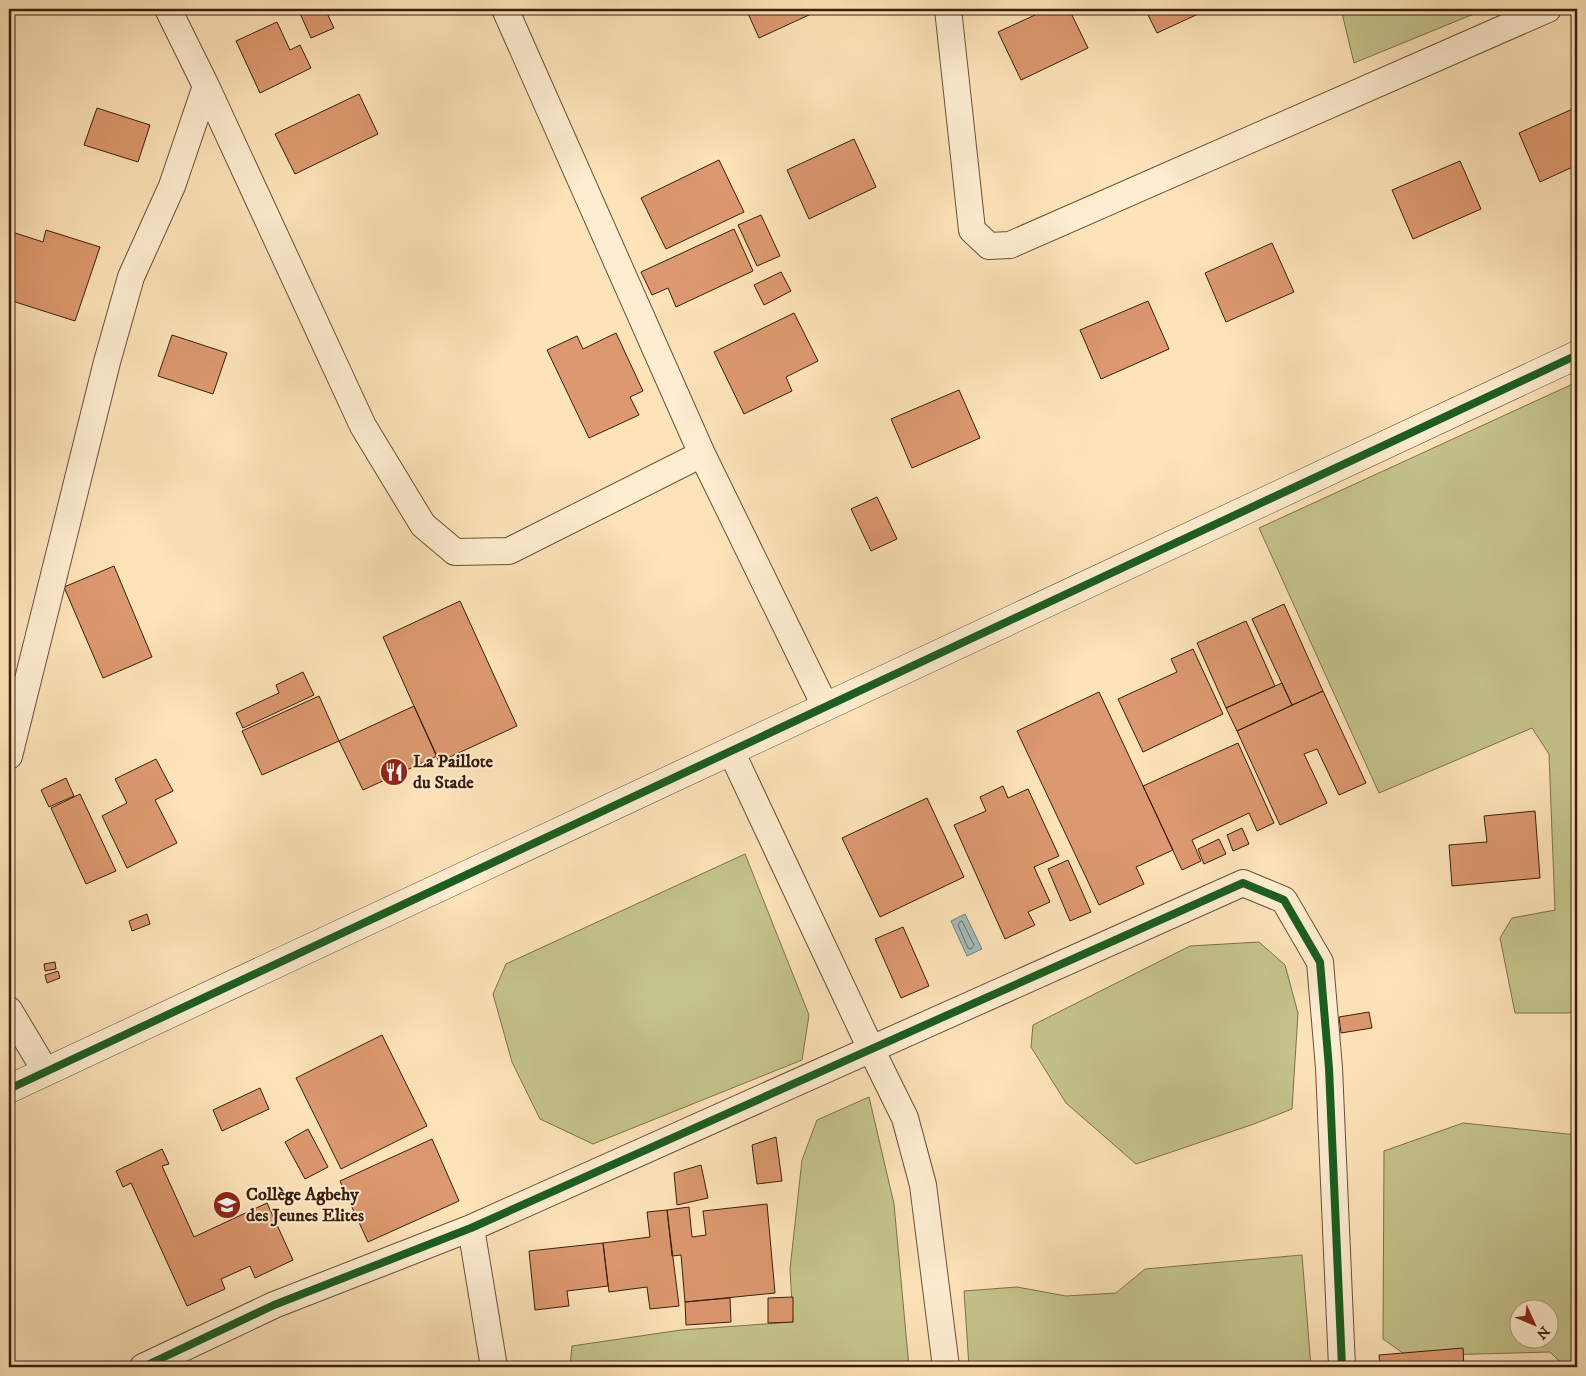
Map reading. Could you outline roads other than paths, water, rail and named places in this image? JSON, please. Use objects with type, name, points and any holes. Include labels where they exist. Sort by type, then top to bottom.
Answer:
[{"type":"street","points":[[168,9],[206,86],[363,426],[424,525],[456,552],[509,551],[702,454]]},
{"type":"street","points":[[505,9],[702,454],[825,706]]},
{"type":"street","points":[[948,9],[972,230],[990,246],[1010,245],[1548,9]]},
{"type":"street","points":[[9,756],[105,372],[131,277],[172,186],[206,86]]},
{"type":"street","points":[[9,1089],[1577,355]]},
{"type":"street","points":[[731,751],[905,1118],[923,1184],[946,1367]]},
{"type":"street","points":[[143,1367],[274,1305],[471,1228],[1243,883],[1284,900],[1320,962],[1329,1068],[1342,1367]]},
{"type":"street","points":[[9,1010],[46,1072]]},
{"type":"street","points":[[471,1228],[494,1367]]},
{"type":"water","points":[[965,914],[982,949],[967,956],[951,921]]},
{"type":"place","name":"La Paillote du Stade","points":[[394,772]]},
{"type":"place","name":"Collège Agbehy des Jeunes Elites","points":[[227,1205]]}]
